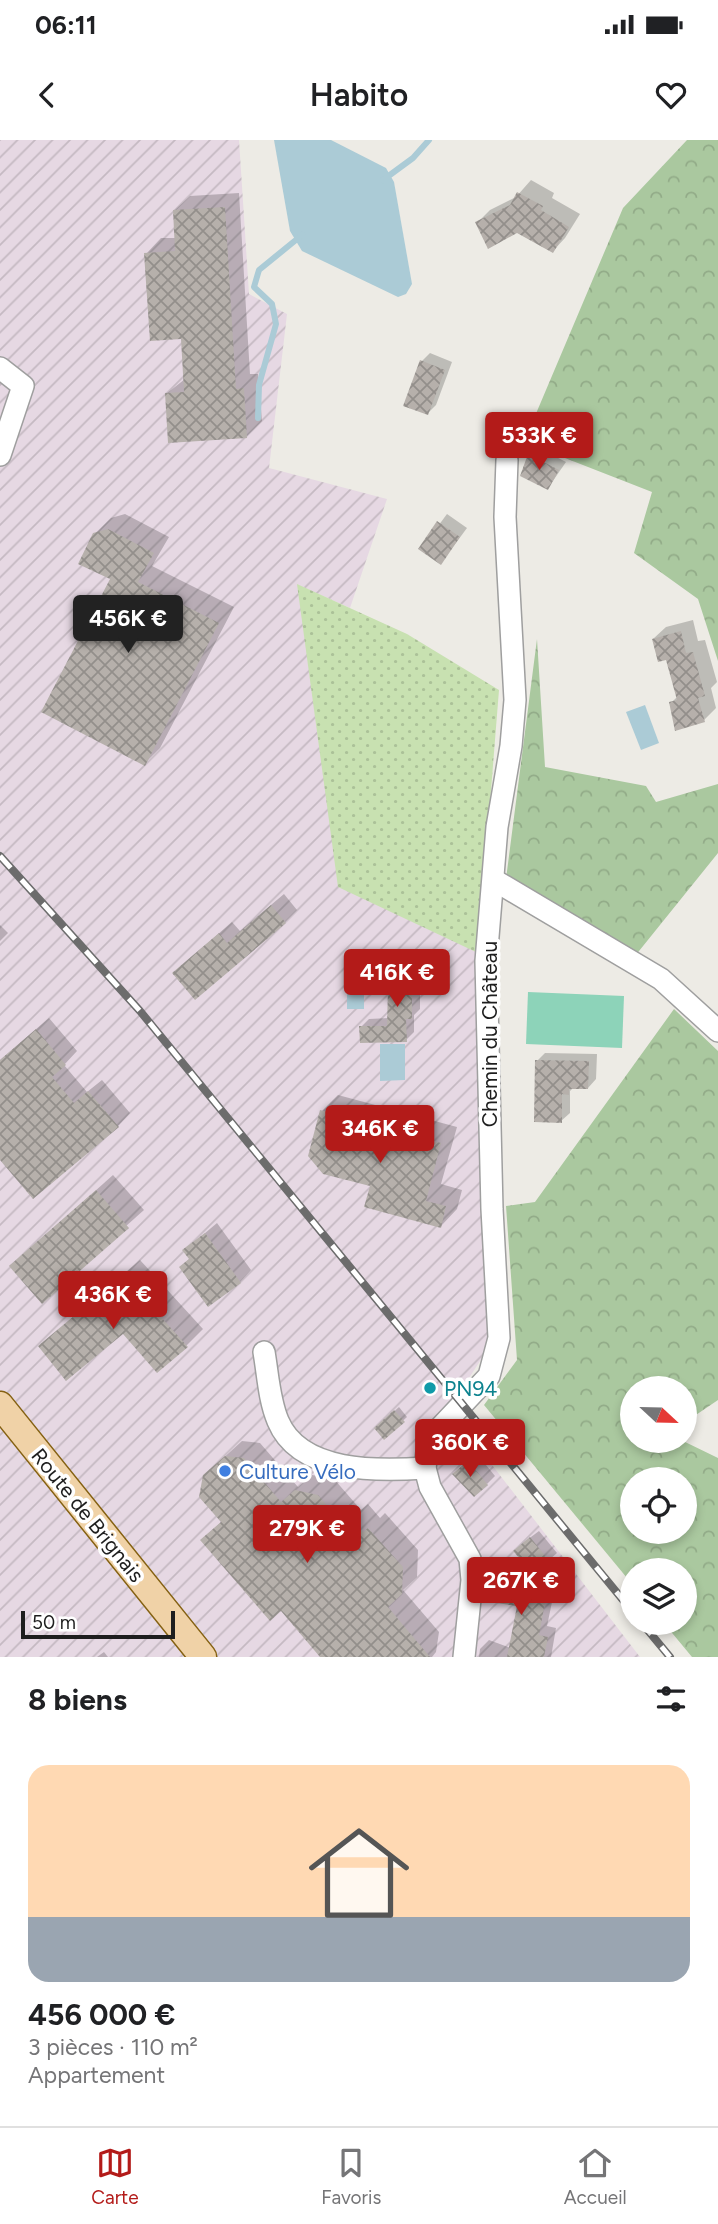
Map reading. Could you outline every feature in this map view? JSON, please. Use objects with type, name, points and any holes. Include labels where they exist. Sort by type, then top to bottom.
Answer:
[{"type":"main road","name":"Route de Brignais","points":[[0,1405],[203,1657]]},
{"type":"street","points":[[0,368],[23,386],[0,455]]},
{"type":"street","name":"Chemin du Château","points":[[425,1468],[427,1452],[438,1430],[489,1376],[499,1338],[492,1209],[486,961],[497,827],[511,746],[515,700],[505,517],[507,460]]},
{"type":"street","points":[[494,880],[661,979],[718,1031]]},
{"type":"street","points":[[264,1352],[279,1423],[295,1445],[322,1459],[349,1467],[388,1471],[425,1468],[437,1502],[467,1549],[472,1570],[464,1657]]},
{"type":"shaded area","points":[[0,140],[239,140],[249,294],[287,314],[269,468],[387,499],[350,608],[298,585],[478,953],[491,1344],[449,1409],[620,1631],[620,1635],[623,1635],[640,1657],[0,1657]]},
{"type":"green space","points":[[687,140],[718,140],[718,661],[698,599],[634,553],[652,492],[524,442],[623,208]]},
{"type":"green space","points":[[297,584],[407,634],[499,690],[478,953],[338,887]]},
{"type":"green space","points":[[537,639],[545,767],[646,786],[656,802],[718,784],[718,853],[635,956],[506,879]]},
{"type":"green space","points":[[528,992],[624,996],[622,1048],[526,1044]]},
{"type":"green space","points":[[674,1009],[718,1051],[718,1400],[697,1414],[697,1376],[620,1376],[620,1453],[697,1453],[697,1448],[718,1458],[718,1657],[692,1657],[674,1635],[697,1635],[697,1558],[620,1558],[620,1569],[484,1405],[517,1360],[506,1206],[535,1202]]},
{"type":"water","points":[[274,140],[331,140],[386,168],[394,182],[412,284],[406,294],[398,297],[302,251],[290,231]]},
{"type":"water","points":[[645,705],[659,743],[641,750],[626,712]]},
{"type":"water","points":[[347,980],[364,980],[364,1009],[347,1009]]},
{"type":"water","points":[[380,1044],[405,1044],[405,1080],[380,1081]]},
{"type":"building","points":[[517,192],[543,206],[541,210],[569,227],[553,253],[517,233],[488,249],[475,222],[510,205]]},
{"type":"building","points":[[225,207],[236,389],[244,388],[247,438],[168,443],[165,393],[184,392],[181,339],[150,341],[144,253],[175,251],[173,210]]},
{"type":"building","points":[[420,360],[445,370],[428,415],[403,406]]},
{"type":"building","points":[[528,454],[559,470],[548,490],[520,476]]},
{"type":"building","points":[[437,521],[460,537],[441,565],[418,549]]},
{"type":"building","points":[[108,529],[154,553],[138,582],[219,623],[145,766],[41,712],[110,579],[78,564],[93,533]]},
{"type":"building","points":[[681,631],[686,653],[693,652],[705,696],[698,698],[705,722],[675,731],[669,702],[677,700],[666,660],[658,662],[652,639]]},
{"type":"building","points":[[271,905],[286,923],[195,1000],[172,973],[219,933],[227,943]]},
{"type":"building","points":[[397,967],[422,967],[422,995],[412,994],[412,1019],[406,1019],[407,1042],[360,1043],[359,1026],[387,1026],[388,988],[397,988]]},
{"type":"building","points":[[36,1029],[66,1065],[52,1077],[74,1103],[88,1091],[119,1127],[33,1199],[0,1160],[0,1060]]},
{"type":"building","points":[[535,1060],[589,1061],[588,1089],[569,1089],[569,1095],[562,1094],[562,1123],[534,1122]]},
{"type":"building","points":[[320,1110],[441,1143],[426,1201],[446,1206],[441,1228],[364,1207],[370,1186],[323,1174],[308,1156]]},
{"type":"building","points":[[96,1190],[129,1228],[42,1304],[9,1266]]},
{"type":"building","points":[[205,1233],[241,1283],[208,1307],[179,1267],[189,1259],[182,1250]]},
{"type":"building","points":[[123,1275],[188,1347],[157,1373],[123,1334],[66,1381],[38,1346]]},
{"type":"building","points":[[394,1410],[405,1422],[384,1440],[374,1428]]},
{"type":"building","points":[[225,1456],[244,1458],[281,1502],[295,1490],[318,1495],[344,1525],[351,1519],[363,1532],[368,1528],[403,1567],[402,1594],[388,1607],[430,1657],[320,1657],[281,1611],[270,1621],[200,1540],[221,1522],[199,1497],[203,1475]]},
{"type":"building","points":[[468,1461],[488,1485],[474,1497],[452,1474]]},
{"type":"building","points":[[530,1537],[550,1562],[534,1575],[513,1551]]},
{"type":"building","points":[[493,1580],[523,1584],[518,1588],[547,1592],[539,1635],[548,1637],[544,1657],[507,1657],[517,1606],[483,1601],[485,1582]]},
{"type":"waterway","points":[[383,180],[413,158],[429,140]]},
{"type":"waterway","points":[[258,418],[259,385],[276,324],[272,304],[254,287],[259,270],[302,235]]},
{"type":"railway","points":[[0,856],[140,1011],[620,1596]]},
{"type":"railway","points":[[652,1635],[670,1657]]},
{"type":"place","name":"PN94","points":[[430,1388]]},
{"type":"place","name":"Culture Vélo","points":[[225,1471]]}]
